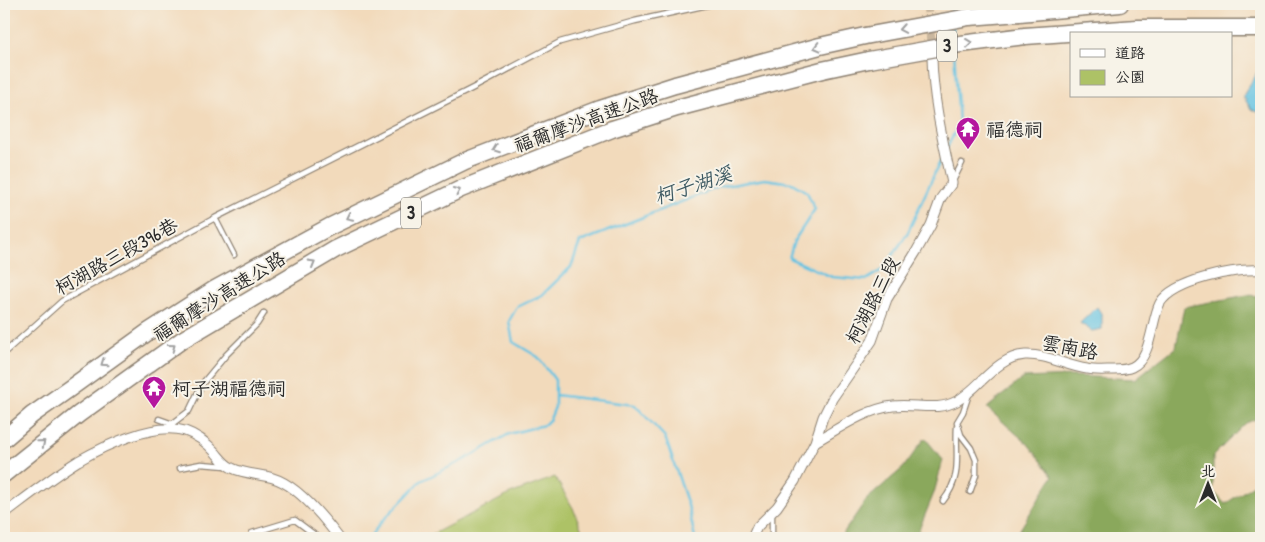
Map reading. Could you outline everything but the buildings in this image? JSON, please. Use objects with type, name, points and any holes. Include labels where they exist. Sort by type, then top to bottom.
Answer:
[{"type":"highway","name":"福爾摩沙高速公路","points":[[4,439],[32,415],[69,388],[148,332],[214,289],[329,227],[465,161],[600,109],[665,88],[820,46],[969,17],[1120,4]]},
{"type":"highway","name":"福爾摩沙高速公路","points":[[1081,32],[1137,28],[1261,28]]},
{"type":"highway","name":"福爾摩沙高速公路","points":[[4,474],[79,414],[182,340],[336,249],[495,174],[612,129],[677,108],[822,70],[953,45],[1070,33]]},
{"type":"street","points":[[932,58],[933,84],[938,118],[952,183]]},
{"type":"street","name":"柯湖路三段","points":[[752,538],[757,527],[772,514],[795,481],[815,442],[832,399],[872,341],[887,299],[916,252],[931,225],[942,198],[952,183]]},
{"type":"street","name":"雲南路","points":[[815,442],[875,411],[893,406],[943,406],[956,401],[1002,364],[1023,355],[1038,355],[1088,370],[1123,370],[1134,367],[1143,357],[1160,304],[1167,296],[1183,286],[1207,276],[1238,270],[1261,270]]},
{"type":"street","points":[[4,514],[78,462],[113,444],[169,426],[196,436],[227,466],[246,473],[274,478],[288,484],[299,493],[339,538]]},
{"type":"lane","name":"柯湖路三段396巷","points":[[4,352],[62,301],[215,218],[560,42],[635,21],[712,4]]},
{"type":"lane","points":[[952,183],[962,163]]},
{"type":"lane","points":[[215,218],[234,255]]},
{"type":"lane","points":[[159,418],[169,426],[188,411],[202,384],[226,355],[257,324],[264,313]]},
{"type":"lane","points":[[944,501],[952,490],[957,474],[957,422],[963,412],[970,390]]},
{"type":"lane","points":[[957,422],[961,435],[971,448],[976,460],[976,475],[970,492]]},
{"type":"lane","points":[[180,468],[201,464],[227,466]]},
{"type":"lane","points":[[772,514],[772,538]]},
{"type":"lane","points":[[252,533],[295,520],[318,538]]},
{"type":"green space","points":[[1247,295],[1261,296],[1261,417],[1246,423],[1213,456],[1213,491],[1225,504],[1261,480],[1261,538],[999,538],[1019,531],[1053,476],[1028,444],[987,408],[1023,378],[1073,376],[1135,379],[1176,347],[1184,307]]},
{"type":"green space","points":[[925,438],[943,460],[934,493],[918,532],[965,538],[840,538],[866,500],[903,468]]},
{"type":"green space","points":[[555,477],[573,508],[585,538],[425,538],[510,494]]},
{"type":"water","points":[[1259,69],[1261,71],[1261,114],[1251,109],[1243,96]]},
{"type":"water","points":[[1097,307],[1102,315],[1102,329],[1092,331],[1080,323]]},
{"type":"waterway","name":"柯子湖溪","points":[[952,4],[952,14]]},
{"type":"waterway","name":"柯子湖溪","points":[[953,26],[953,38]]},
{"type":"waterway","name":"柯子湖溪","points":[[947,148],[959,123],[954,51]]},
{"type":"waterway","name":"柯子湖溪","points":[[369,538],[383,520],[421,481],[464,460],[509,434],[544,425],[550,419],[555,407],[555,380],[538,357],[513,342],[509,321],[517,307],[542,295],[571,267],[580,242],[719,187],[765,179],[792,183],[807,192],[815,209],[794,241],[789,258],[832,277],[866,280],[884,269],[908,232],[943,155]]},
{"type":"waterway","points":[[555,395],[635,405],[665,437],[688,505],[695,538]]},
{"type":"tunnel","points":[[927,4],[932,51]]},
{"type":"place","name":"福德祠","points":[[968,150]]},
{"type":"place","name":"柯子湖福德祠","points":[[154,409]]}]
